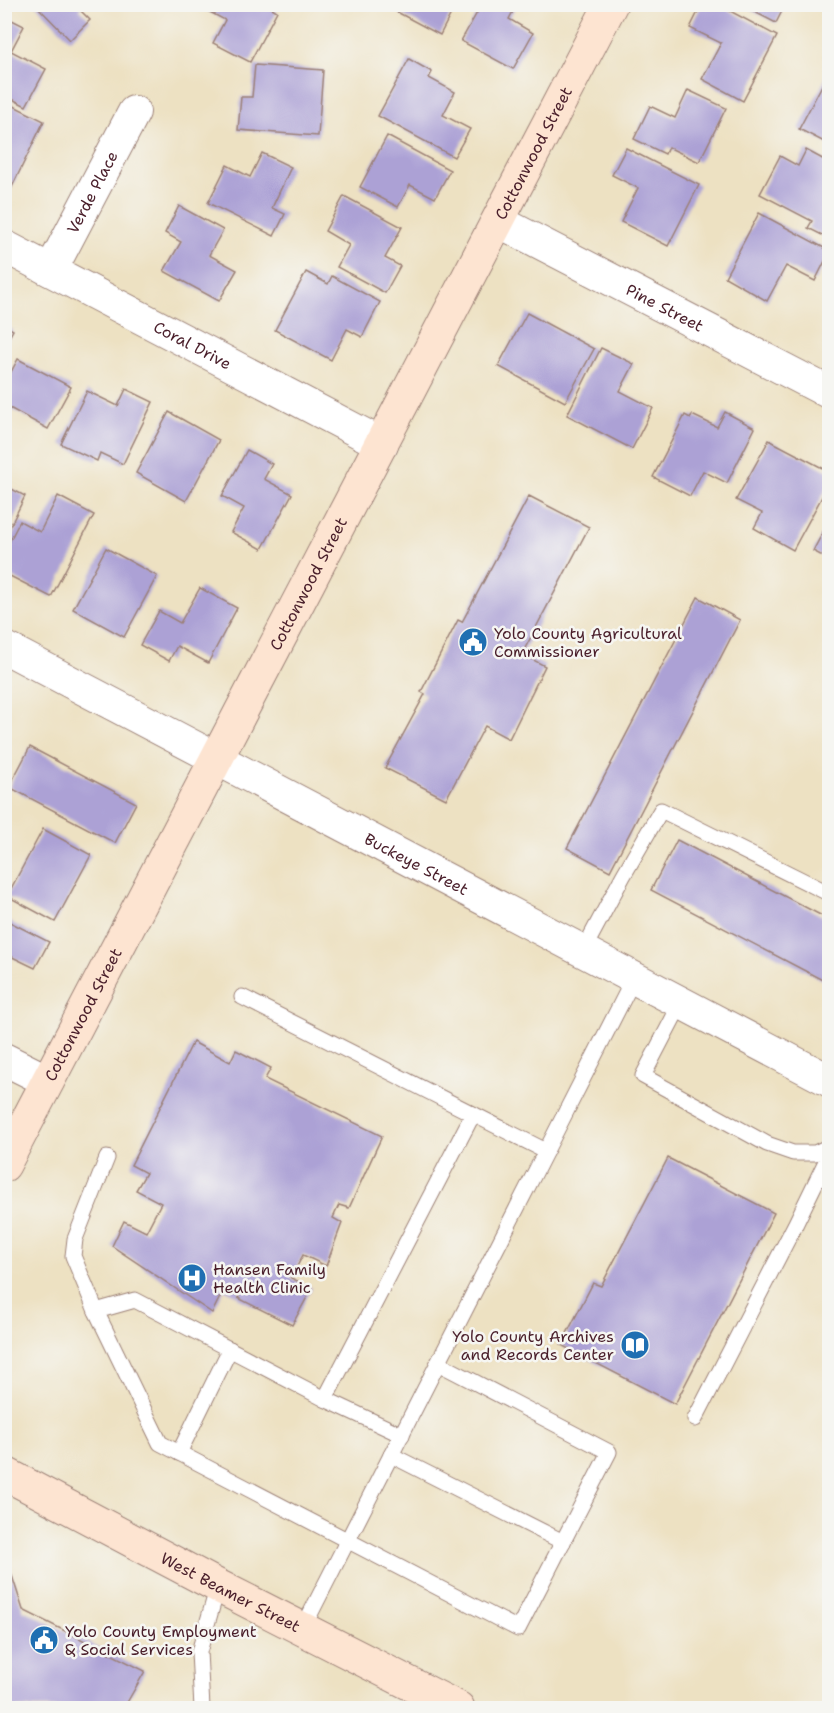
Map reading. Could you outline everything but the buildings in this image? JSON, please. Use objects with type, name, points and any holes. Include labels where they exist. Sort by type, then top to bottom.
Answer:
[{"type":"street","name":"Cottonwood Street","points":[[4,1165],[611,4]]},
{"type":"street","name":"Verde Place","points":[[51,270],[134,112]]},
{"type":"street","name":"Pine Street","points":[[498,221],[828,388]]},
{"type":"street","name":"Coral Drive","points":[[4,246],[382,444]]},
{"type":"street","name":"Buckeye Street","points":[[4,646],[830,1081]]},
{"type":"street","points":[[4,1059],[48,1082]]},
{"type":"street","name":"West Beamer Street","points":[[4,1473],[218,1586],[458,1708]]},
{"type":"lane","points":[[583,951],[662,810],[830,894]]},
{"type":"lane","points":[[303,1628],[634,978]]},
{"type":"lane","points":[[242,998],[546,1151]]},
{"type":"lane","points":[[681,1003],[643,1076],[767,1144],[793,1153],[815,1153],[830,1146]]},
{"type":"lane","points":[[325,1399],[473,1114]]},
{"type":"lane","points":[[695,1419],[830,1153]]},
{"type":"lane","points":[[107,1158],[75,1239],[74,1256],[96,1311],[160,1443],[518,1629],[609,1452],[438,1363]]},
{"type":"lane","points":[[96,1311],[135,1300],[325,1399],[402,1435]]},
{"type":"lane","points":[[179,1453],[230,1349]]},
{"type":"lane","points":[[391,1455],[563,1542]]},
{"type":"lane","points":[[202,1708],[199,1652],[218,1586]]},
{"type":"place","name":"Yolo County Agricultural Commissioner","points":[[473,642]]},
{"type":"place","name":"Hansen Family Health Clinic","points":[[192,1278]]},
{"type":"place","name":"Yolo County Archives and Records Center","points":[[635,1345]]},
{"type":"place","name":"Yolo County Employment & Social Services","points":[[44,1640]]}]
